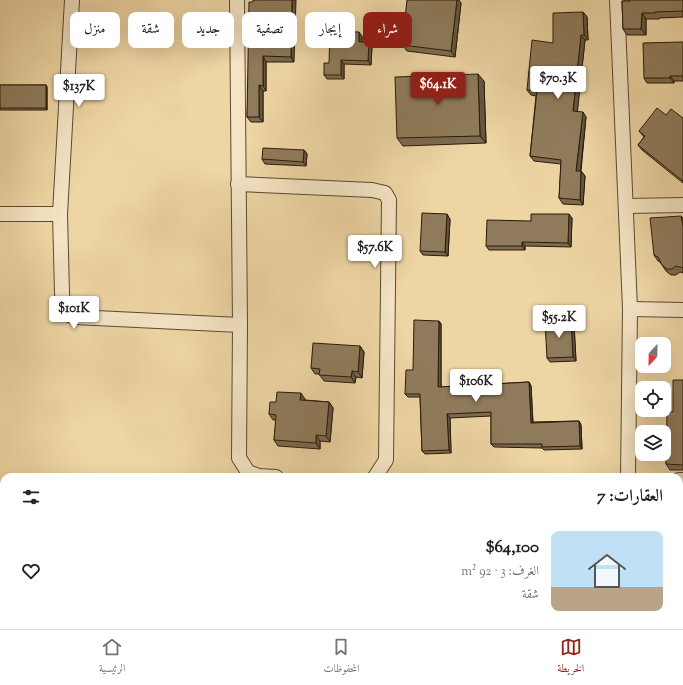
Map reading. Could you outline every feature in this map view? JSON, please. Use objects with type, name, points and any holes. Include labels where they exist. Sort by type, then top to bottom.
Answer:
[{"type":"street","points":[[72,0],[60,214],[64,313],[75,317],[240,326]]},
{"type":"street","points":[[237,0],[240,326],[239,473]]},
{"type":"street","points":[[617,0],[630,309],[628,473]]},
{"type":"street","points":[[238,184],[372,190],[384,193],[389,200],[386,460],[378,473]]},
{"type":"street","points":[[626,206],[683,205]]},
{"type":"street","points":[[0,214],[60,214]]},
{"type":"street","points":[[630,309],[683,310]]},
{"type":"street","points":[[239,458],[248,472],[251,473]]},
{"type":"building","points":[[253,0],[292,0],[292,12],[249,12],[249,2],[253,2]]},
{"type":"building","points":[[407,0],[457,0],[451,51],[412,46],[412,12],[406,12]]},
{"type":"building","points":[[683,0],[683,11],[642,13],[641,29],[623,29],[622,1]]},
{"type":"building","points":[[583,12],[584,35],[581,35],[573,111],[583,112],[576,171],[581,171],[580,200],[559,198],[561,160],[530,156],[537,91],[527,90],[532,40],[553,43],[553,13]]},
{"type":"building","points":[[355,32],[359,32],[359,42],[363,42],[363,48],[369,48],[368,61],[341,60],[341,75],[324,75],[324,63],[329,63],[329,48],[355,48]]},
{"type":"building","points":[[683,42],[683,76],[670,76],[670,78],[644,78],[643,43]]},
{"type":"building","points":[[248,48],[291,48],[291,57],[263,56],[263,86],[259,85],[259,117],[247,117]]},
{"type":"building","points":[[478,74],[480,136],[397,138],[395,77]]},
{"type":"building","points":[[0,85],[46,85],[46,108],[0,108]]},
{"type":"building","points":[[657,108],[666,115],[671,109],[683,118],[683,181],[638,145],[645,136],[639,131]]},
{"type":"building","points":[[263,148],[304,150],[303,162],[262,159]]},
{"type":"building","points":[[422,213],[447,214],[445,252],[420,251]]},
{"type":"building","points":[[531,214],[569,214],[568,243],[522,242],[522,246],[486,246],[487,220],[531,221]]},
{"type":"building","points":[[681,216],[683,227],[683,268],[676,266],[672,269],[667,269],[662,265],[658,257],[654,255],[650,218]]},
{"type":"building","points":[[414,320],[439,321],[438,387],[529,382],[531,423],[579,421],[580,446],[542,447],[542,444],[491,444],[491,412],[447,414],[449,450],[422,451],[420,394],[405,394],[406,370],[413,370]]},
{"type":"building","points":[[571,320],[573,357],[547,358],[545,322]]},
{"type":"building","points":[[313,343],[360,346],[358,372],[352,371],[351,377],[319,375],[320,369],[311,368]]},
{"type":"building","points":[[673,380],[683,380],[683,465],[666,464],[666,461],[671,461],[671,425],[667,425],[667,417],[671,417],[671,412],[673,412]]},
{"type":"building","points":[[277,392],[301,393],[300,400],[329,402],[326,436],[316,435],[316,443],[274,440],[276,415],[269,414],[270,402],[276,402]]}]
